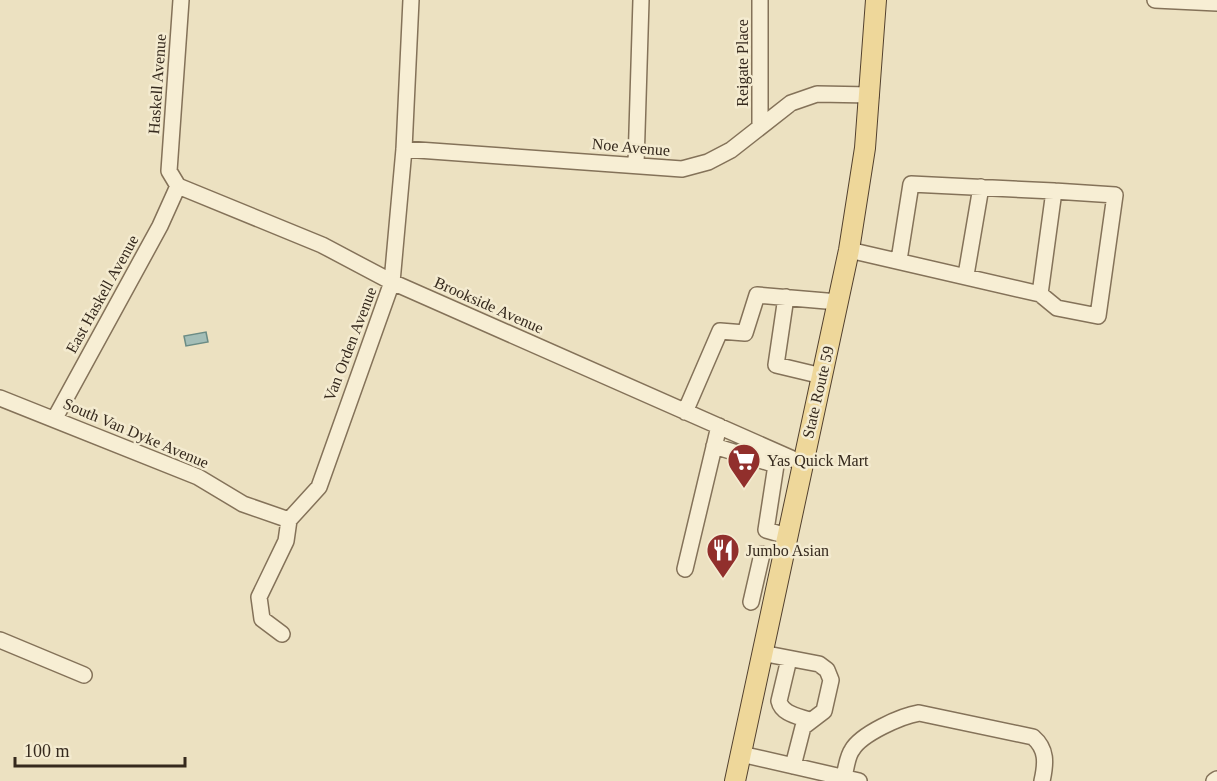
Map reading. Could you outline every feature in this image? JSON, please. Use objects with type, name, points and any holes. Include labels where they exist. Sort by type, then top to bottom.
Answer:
[{"type":"main road","name":"State Route 59","points":[[735,781],[849,250],[866,148],[876,0]]},
{"type":"street","name":"Haskell Avenue","points":[[178,186],[169,171],[181,0]]},
{"type":"street","name":"Van Orden Avenue","points":[[282,634],[262,619],[259,597],[286,541],[289,520],[319,488],[392,282],[404,149],[411,0]]},
{"type":"street","points":[[636,164],[641,0]]},
{"type":"street","name":"Reigate Place","points":[[760,0],[760,125]]},
{"type":"street","points":[[1155,0],[1217,3]]},
{"type":"street","name":"Noe Avenue","points":[[404,149],[682,169],[708,162],[731,150],[791,103],[818,94],[871,96]]},
{"type":"street","points":[[849,250],[966,275],[1040,294],[1057,308],[1098,316],[1115,195],[911,184],[899,260]]},
{"type":"street","name":"Brookside Avenue","points":[[178,186],[322,245],[392,282],[718,426],[778,459],[802,463]]},
{"type":"street","name":"East Haskell Avenue","points":[[55,418],[160,226],[178,186]]},
{"type":"street","points":[[966,275],[981,187]]},
{"type":"street","points":[[1040,294],[1054,191]]},
{"type":"street","points":[[685,412],[720,331],[745,333],[757,295],[838,302]]},
{"type":"street","points":[[786,297],[776,365],[822,376]]},
{"type":"street","name":"South Van Dyke Avenue","points":[[0,398],[55,418],[198,477],[243,504],[289,520]]},
{"type":"street","points":[[686,569],[718,426]]},
{"type":"street","points":[[714,446],[778,459],[762,554],[751,602]]},
{"type":"street","points":[[766,530],[787,536]]},
{"type":"street","points":[[762,554],[782,560]]},
{"type":"street","points":[[0,640],[84,675]]},
{"type":"street","points":[[762,653],[819,664],[826,670],[831,680],[824,711],[815,720],[786,711],[781,706],[781,692],[789,659]]},
{"type":"street","points":[[844,777],[851,751],[856,744],[889,723],[906,715],[919,713],[1033,737],[1041,745],[1045,756],[1042,781]]},
{"type":"street","points":[[793,766],[800,735],[809,720]]},
{"type":"street","points":[[741,754],[859,781]]},
{"type":"water","points":[[206,332],[208,342],[186,346],[184,336]]},
{"type":"place","name":"Yas Quick Mart","points":[[744,489]]},
{"type":"place","name":"Jumbo Asian","points":[[723,579]]}]
